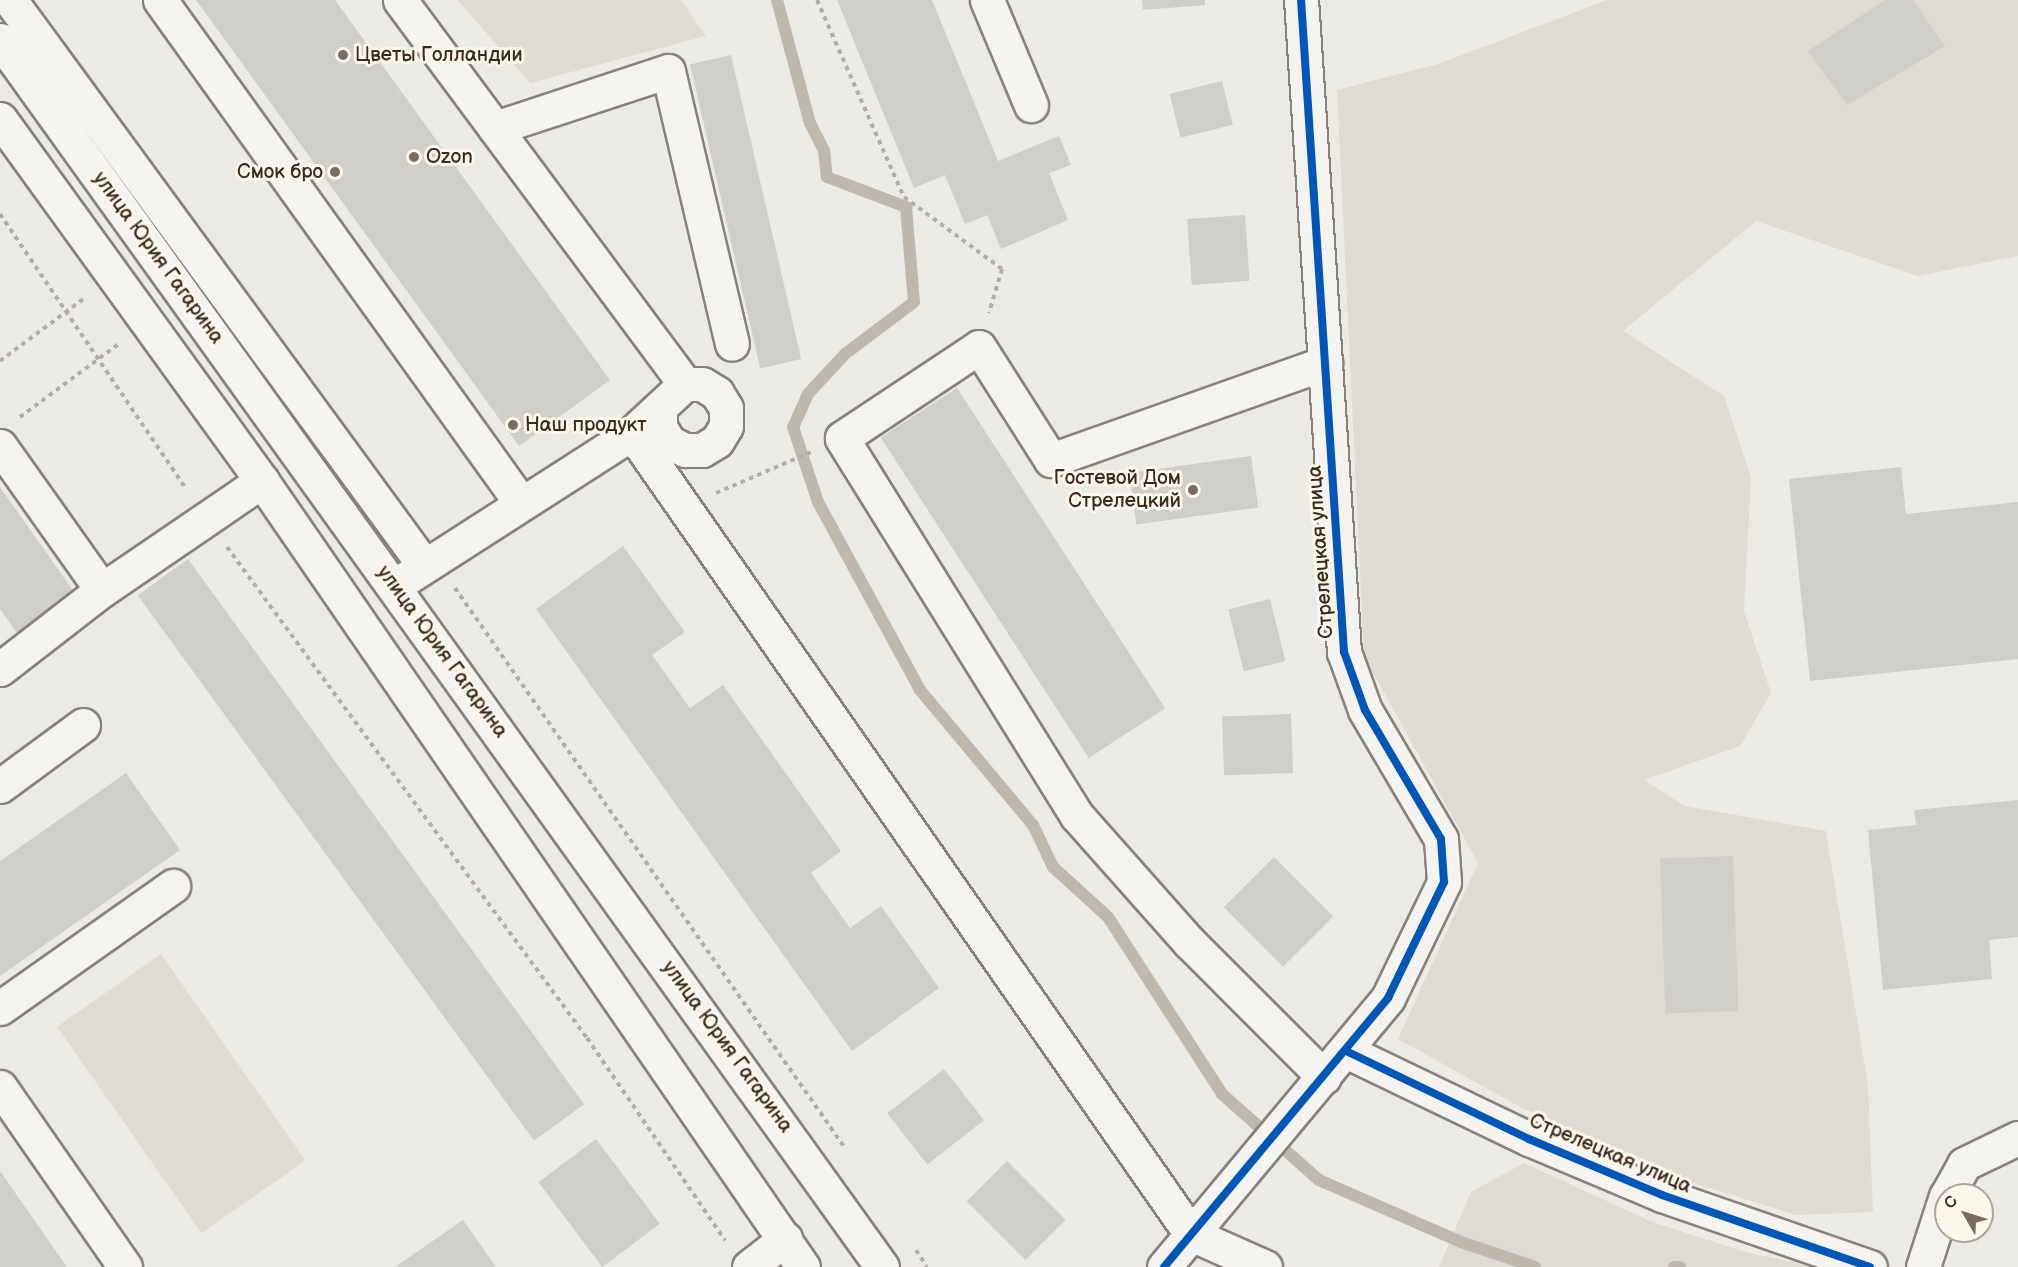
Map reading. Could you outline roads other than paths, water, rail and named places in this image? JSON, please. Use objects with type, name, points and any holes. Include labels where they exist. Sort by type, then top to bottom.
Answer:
[{"type":"main road","points":[[10,0],[429,561]]},
{"type":"main road","points":[[160,0],[521,503]]},
{"type":"main road","points":[[400,0],[685,384]]},
{"type":"main road","points":[[987,0],[1031,105]]},
{"type":"main road","name":"Стрелецкая улица","points":[[1164,1267],[1388,998],[1444,882],[1441,839],[1365,710],[1344,652],[1302,0]]},
{"type":"main road","name":"улица Юрия Гагарина","points":[[0,40],[882,1267]]},
{"type":"main road","points":[[495,128],[668,71],[732,344]]},
{"type":"main road","points":[[0,119],[262,481],[803,1267]]},
{"type":"main road","points":[[1324,1077],[1188,942],[1077,816],[842,438],[979,347],[1051,460],[1325,363]]},
{"type":"main road","points":[[394,586],[429,561],[632,433],[660,410],[685,384],[702,384],[722,401],[726,426],[717,441],[702,450],[685,450],[669,442],[660,427],[660,410]]},
{"type":"main road","points":[[632,433],[1191,1234],[1265,1267]]},
{"type":"main road","points":[[5,435],[102,590]]},
{"type":"main road","points":[[0,669],[102,590],[262,481]]},
{"type":"main road","points":[[0,786],[83,725]]},
{"type":"main road","points":[[0,1008],[173,886]]},
{"type":"main road","name":"Стрелецкая улица","points":[[1346,1051],[1530,1139],[1662,1195],[1870,1267]]},
{"type":"main road","points":[[0,1087],[125,1267]]},
{"type":"main road","points":[[1953,1183],[1964,1164],[2018,1138]]},
{"type":"main road","points":[[1923,1267],[1934,1233]]},
{"type":"main road","points":[[740,1257],[785,1239]]},
{"type":"waterway","points":[[777,0],[810,123],[824,150],[827,177],[906,207],[914,302],[845,354],[808,394],[793,427],[818,502],[920,690],[1033,825],[1053,867],[1108,917],[1222,1094],[1319,1180],[1461,1242],[1535,1267]]},
{"type":"waterway","points":[[1674,1267],[1680,1267]]},
{"type":"place","name":"Цветы Голландии","points":[[343,55]]},
{"type":"place","name":"Ozon","points":[[414,157]]},
{"type":"place","name":"Смок бро","points":[[335,172]]},
{"type":"place","name":"Наш продукт","points":[[513,425]]},
{"type":"place","name":"Гостевой Дом Стрелецкий","points":[[1193,490]]}]
